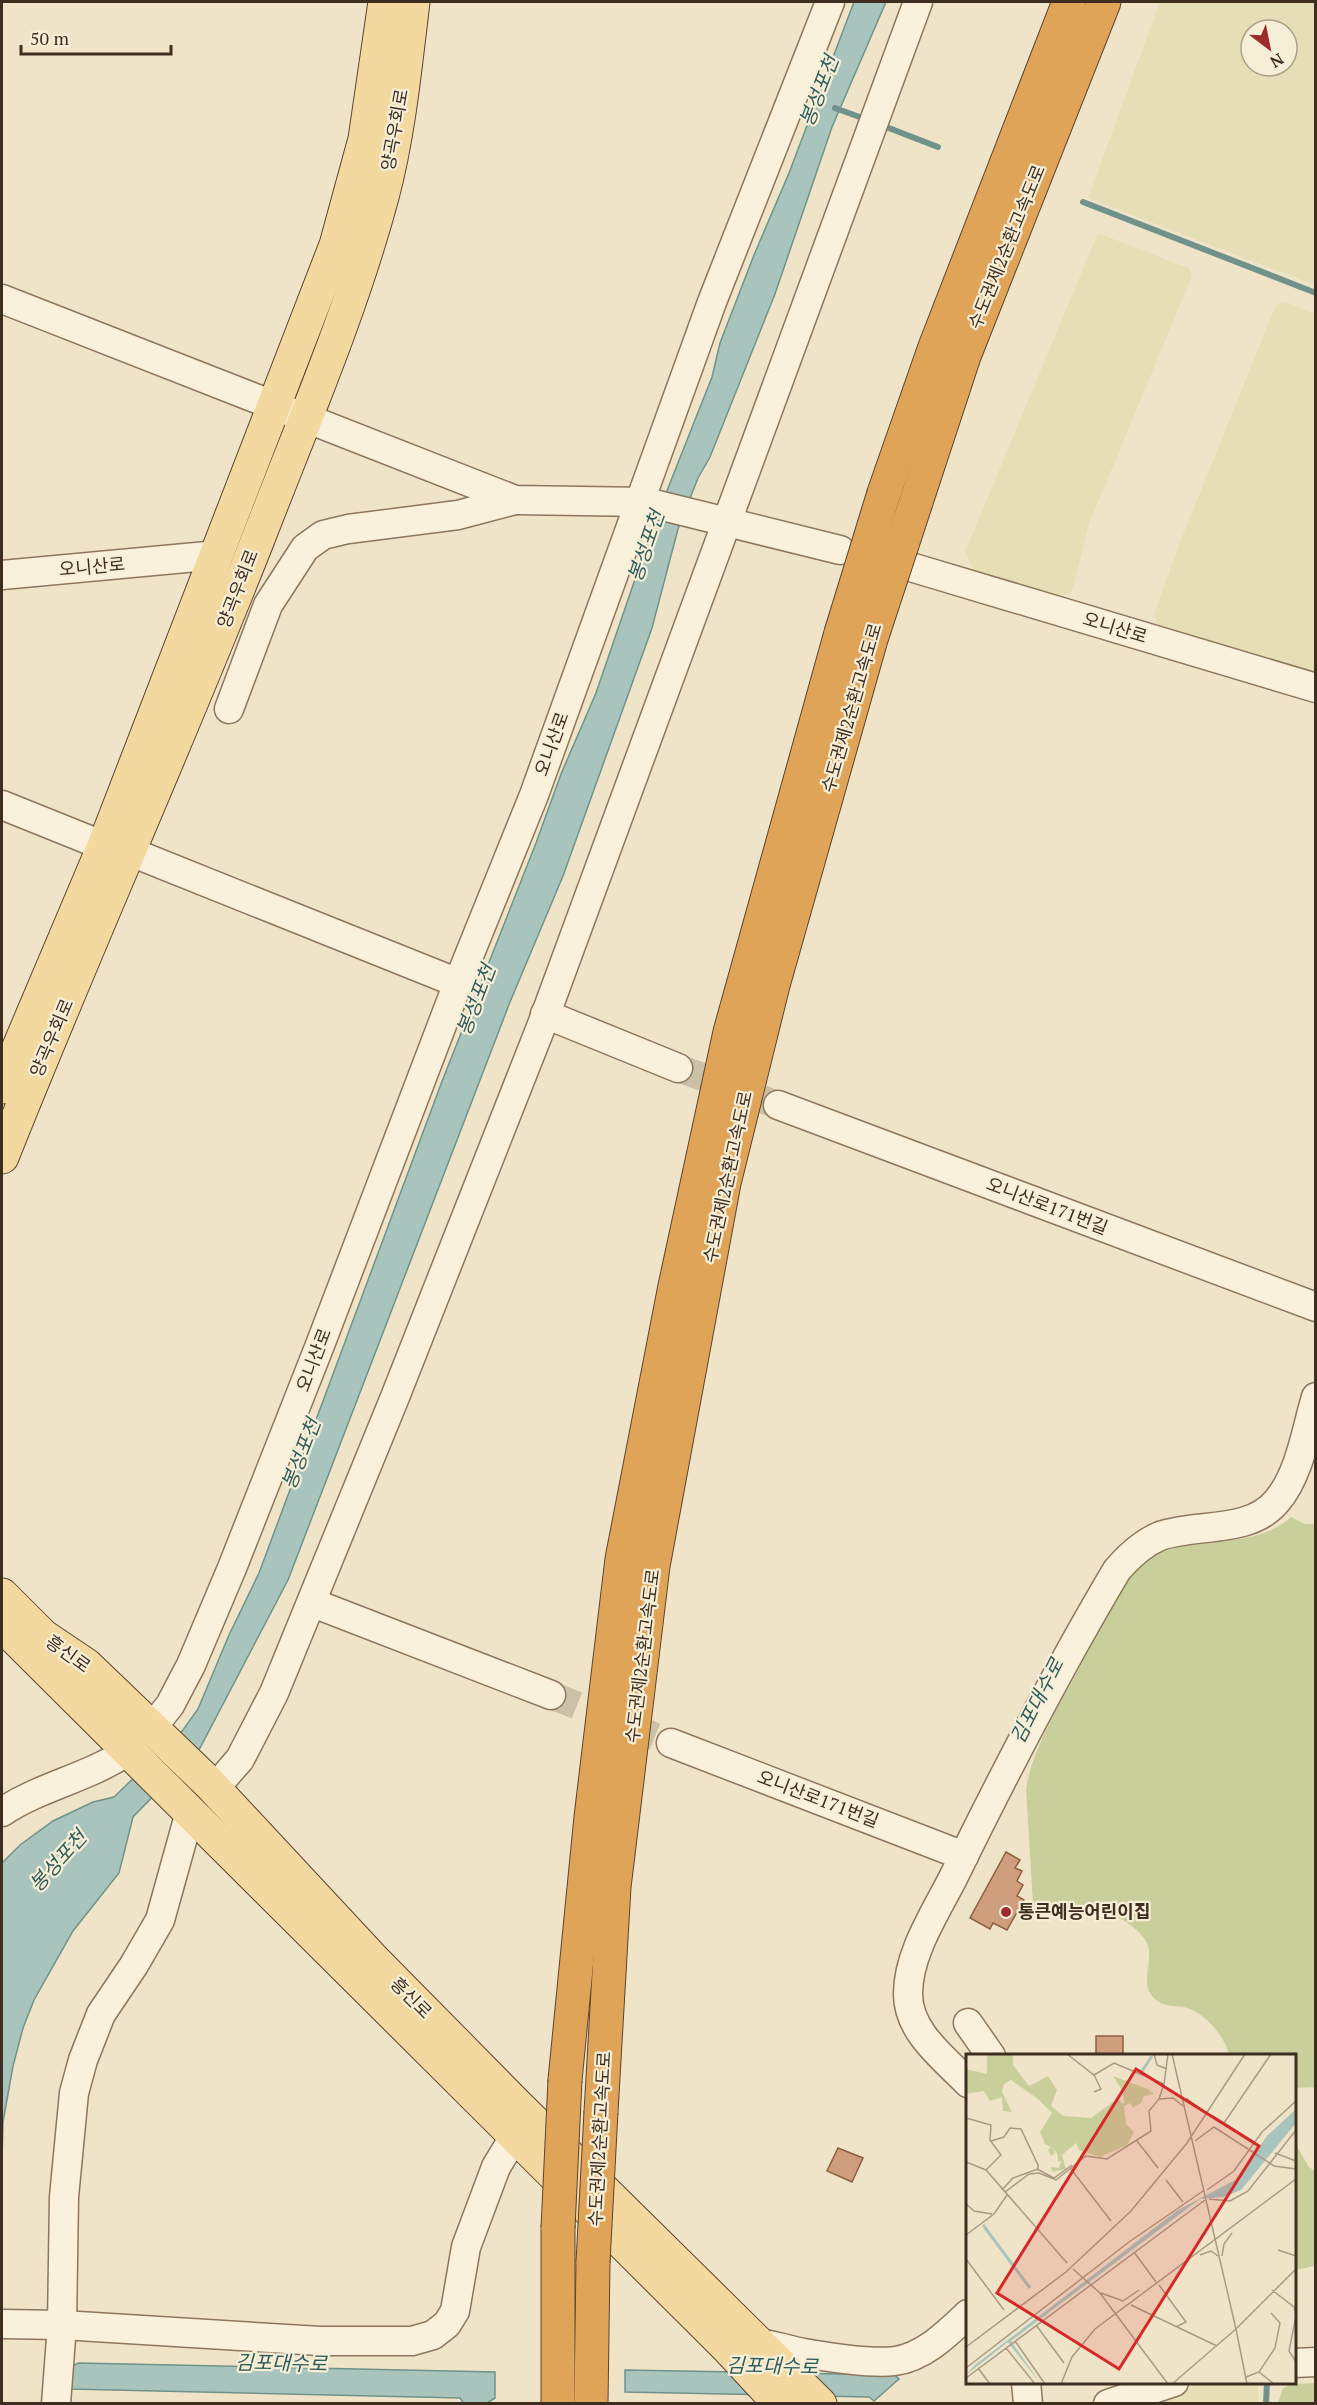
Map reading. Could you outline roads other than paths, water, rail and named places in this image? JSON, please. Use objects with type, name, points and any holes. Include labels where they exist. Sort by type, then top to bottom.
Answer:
[{"type":"highway","name":"수도권제2순환고속도로","points":[[591,2403],[593,2262],[614,1887],[653,1566],[724,1183],[856,636],[884,493],[935,347],[1069,2]]},
{"type":"highway","name":"수도권제2순환고속도로","points":[[558,2403],[558,2228],[565,2080],[591,1817],[624,1548],[675,1286],[730,1032],[856,636],[916,502],[964,356],[1104,2]]},
{"type":"main road","name":"양곡우회로","points":[[2,1157],[117,849],[218,555],[336,245],[367,129],[385,2]]},
{"type":"main road","name":"양곡우회로","points":[[2,1087],[210,661],[306,417],[355,282],[382,196],[403,83],[413,2]]},
{"type":"main road","name":"흥신로","points":[[2,1595],[42,1636],[86,1665],[212,1787],[372,1958],[473,2060],[752,2353],[780,2403]]},
{"type":"main road","name":"흥신로","points":[[2,1624],[514,2137],[752,2353],[820,2403]]},
{"type":"street","name":"오니산로","points":[[155,1732],[191,1665],[232,1568],[458,983],[534,795],[642,502],[712,302],[830,2]]},
{"type":"street","points":[[212,1787],[240,1759],[274,1693],[313,1603],[545,1014],[722,521],[918,2]]},
{"type":"street","points":[[2,299],[515,500]]},
{"type":"street","points":[[229,709],[268,605],[305,548],[323,535],[348,529],[458,515],[515,500],[642,502],[840,550]]},
{"type":"street","name":"오니산로","points":[[2,575],[218,555]]},
{"type":"street","name":"오니산로","points":[[914,568],[1316,688]]},
{"type":"street","points":[[2,805],[458,983]]},
{"type":"street","points":[[545,1014],[678,1068]]},
{"type":"street","name":"오니산로171번길","points":[[778,1105],[1316,1306]]},
{"type":"street","points":[[966,2081],[921,2033],[911,2015],[908,1996],[915,1956],[1042,1702],[1117,1570],[1139,1549],[1162,1536],[1251,1519],[1268,1511],[1285,1490],[1316,1397]]},
{"type":"street","points":[[313,1603],[551,1695]]},
{"type":"street","name":"오니산로171번길","points":[[671,1743],[964,1856]]},
{"type":"street","points":[[2,1812],[16,1803],[132,1756]]},
{"type":"street","points":[[56,2403],[55,2325],[74,2093],[83,2060],[101,2014],[134,1965],[160,1920],[187,1809]]},
{"type":"street","points":[[968,2023],[990,2054]]},
{"type":"street","points":[[2,2324],[55,2325],[320,2341],[412,2341],[433,2335],[447,2325],[455,2311],[470,2238],[496,2167],[514,2137]]},
{"type":"street","points":[[752,2353],[803,2353],[895,2361],[917,2354],[937,2342],[966,2316]]},
{"type":"street","points":[[1296,2363],[1316,2362]]},
{"type":"street","points":[[1026,2384],[1028,2403]]},
{"type":"street","points":[[1108,2403],[1168,2384]]},
{"type":"water","name":"봉성포천","points":[[854,2],[886,2],[832,127],[775,294],[710,457],[698,478],[678,529],[652,628],[563,876],[510,1002],[288,1580],[200,1748],[133,1817],[119,1873],[73,1931],[34,2000],[23,2028],[13,2066],[3,2122],[2,2161],[2,1863],[20,1845],[53,1821],[93,1802],[114,1797],[183,1730],[198,1709],[229,1635],[259,1573],[441,1084],[561,774],[596,693],[655,521],[712,377],[720,343],[789,173]]},
{"type":"water","points":[[79,2363],[495,2372],[495,2398],[487,2403],[464,2404],[460,2398],[69,2389],[69,2367]]},
{"type":"water","points":[[625,2370],[895,2375],[899,2379],[874,2401],[869,2397],[625,2392]]},
{"type":"waterway","name":"봉성포천","points":[[835,108],[865,119]]},
{"type":"waterway","points":[[881,125],[938,147]]},
{"type":"waterway","points":[[1083,202],[1316,293]]},
{"type":"waterway","points":[[1266,2404],[1267,2384]]},
{"type":"tunnel","points":[[678,1068],[778,1105]]},
{"type":"tunnel","points":[[551,1695],[671,1743]]},
{"type":"place","name":"통큰예능어린이집","points":[[1006,1912]]},
{"type":"water label","name":"김포대수로","points":[[1037,1701]]},
{"type":"water label","name":"김포대수로","points":[[281,2363]]},
{"type":"water label","name":"김포대수로","points":[[772,2366]]}]
